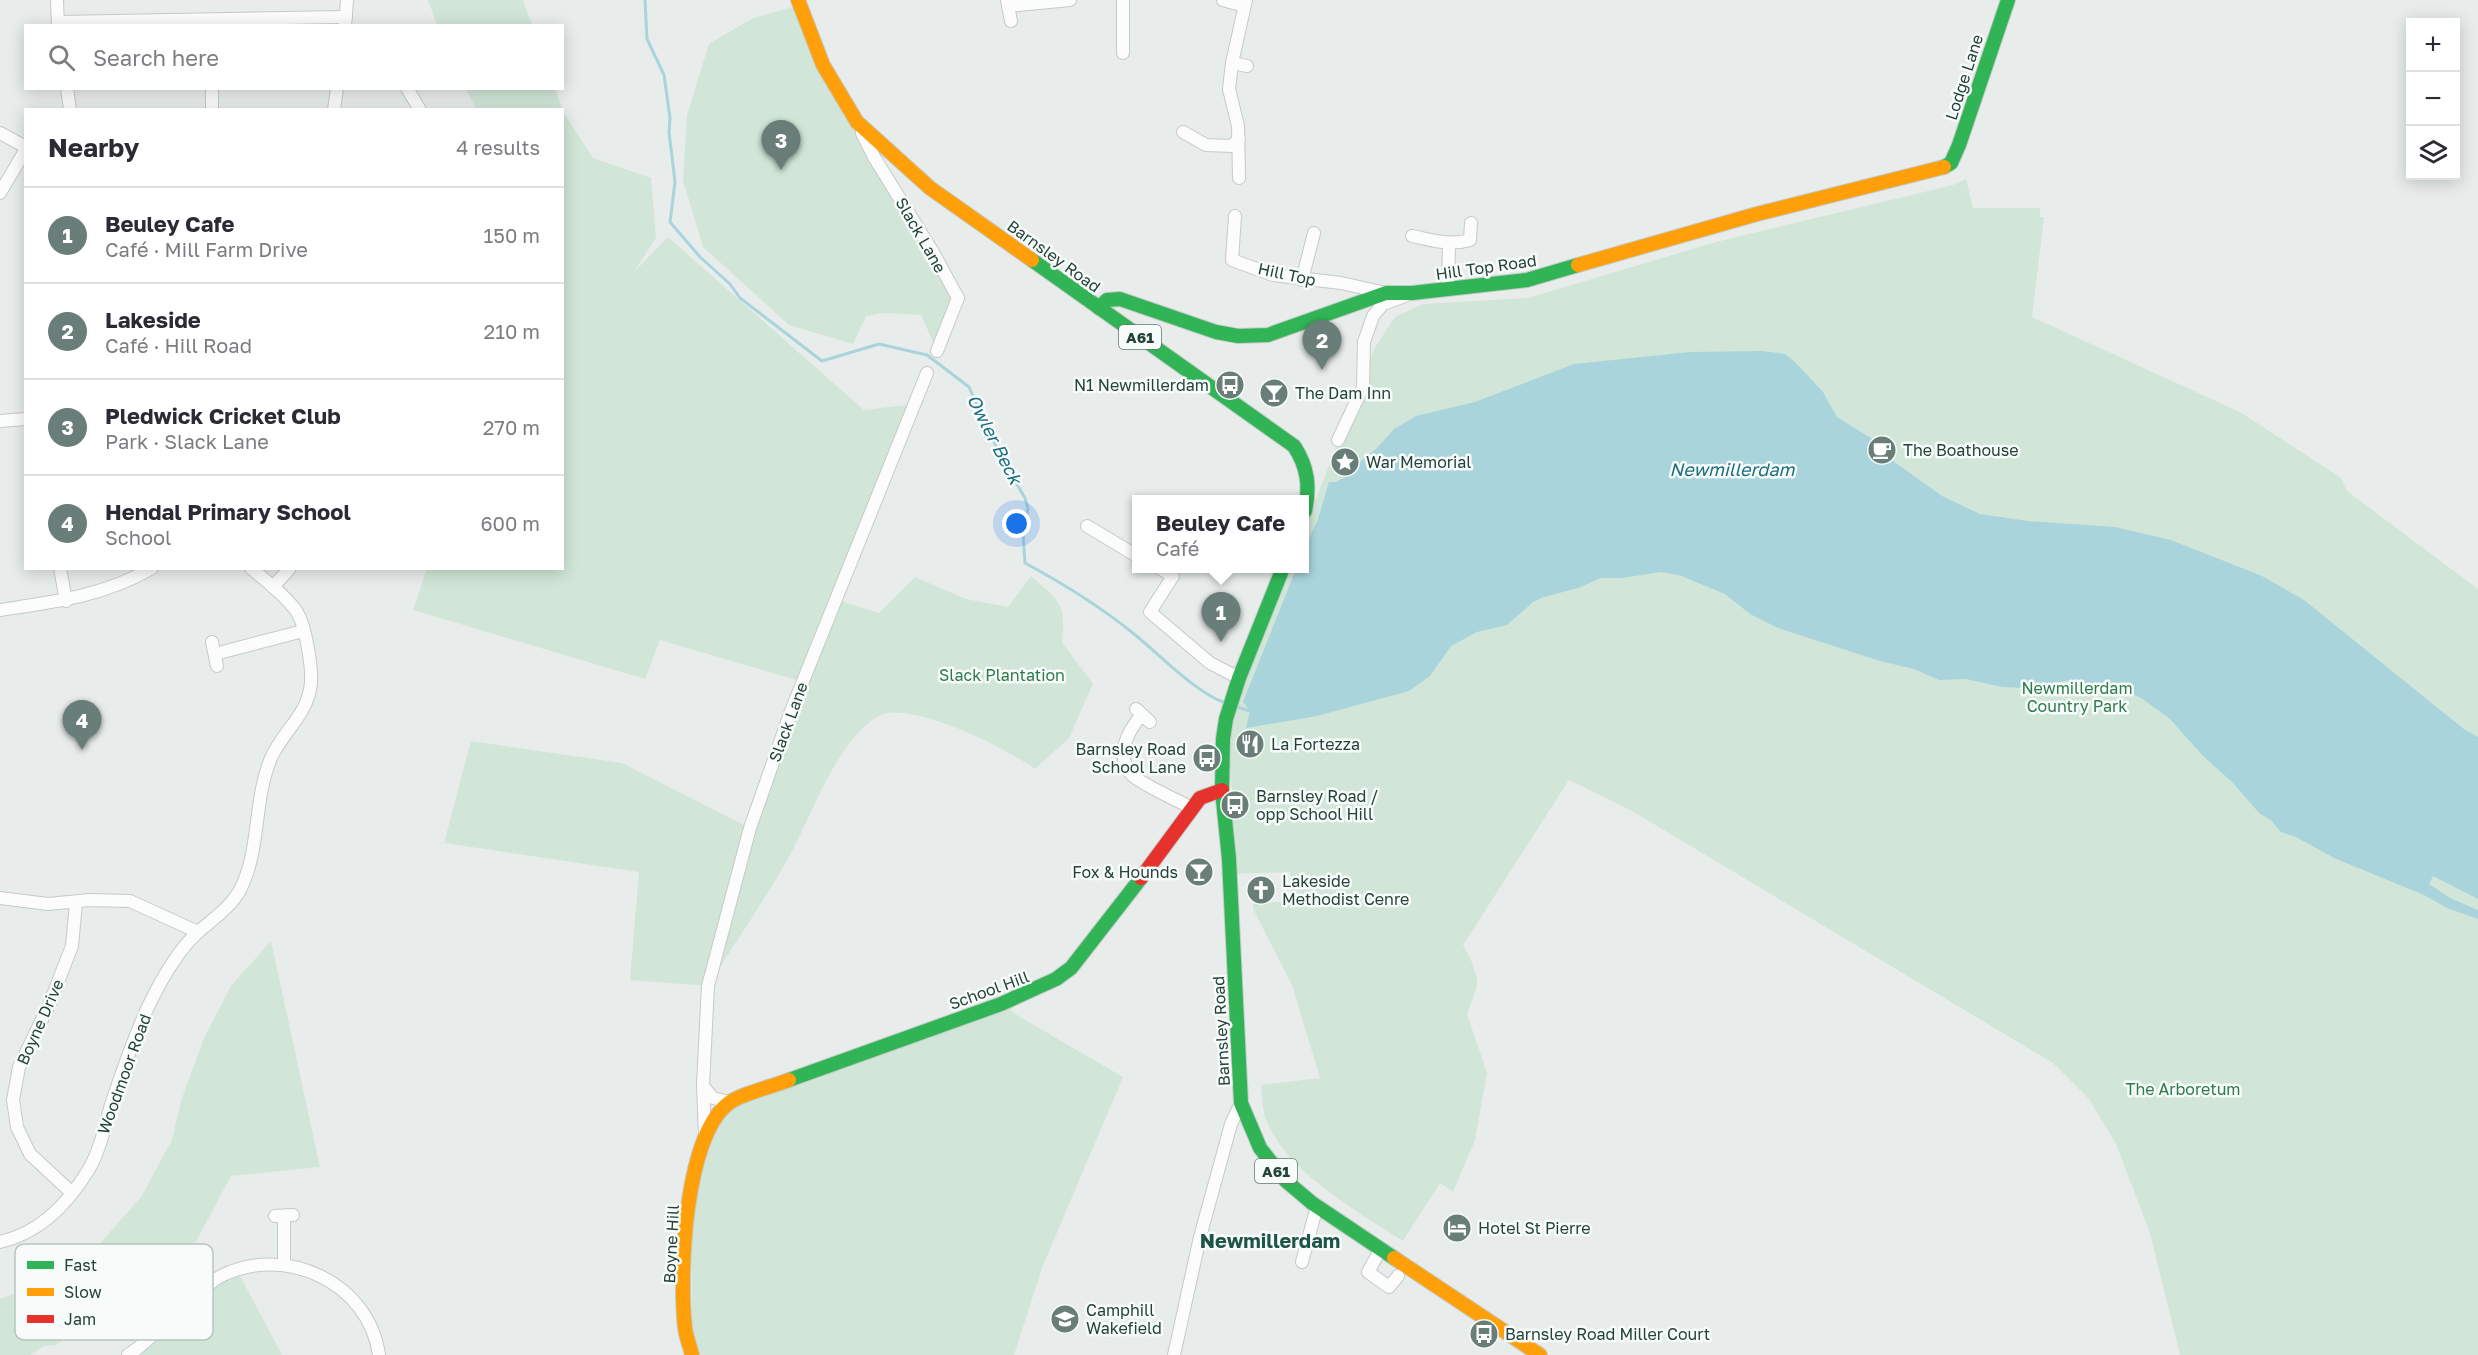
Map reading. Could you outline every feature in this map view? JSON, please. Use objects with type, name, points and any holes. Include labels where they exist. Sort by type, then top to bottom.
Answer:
[{"type":"street","points":[[57,0],[58,24],[345,21],[347,0]]},
{"type":"street","name":"Barnsley Road","points":[[798,0],[823,65],[857,122],[930,188],[1294,446],[1302,456],[1308,472],[1306,495]]},
{"type":"street","points":[[1011,21],[1008,3],[1070,0]]},
{"type":"street","points":[[1123,0],[1123,53]]},
{"type":"street","points":[[1223,0],[1245,3],[1232,63],[1229,89],[1238,126],[1239,178]]},
{"type":"street","name":"Lodge Lane","points":[[1951,163],[2008,0]]},
{"type":"street","points":[[1123,40],[1138,40]]},
{"type":"street","points":[[1232,63],[1247,66]]},
{"type":"street","points":[[67,90],[70,108]]},
{"type":"street","points":[[212,90],[212,108]]},
{"type":"street","points":[[334,108],[337,90]]},
{"type":"street","points":[[408,90],[419,108]]},
{"type":"street","name":"Slack Lane","points":[[857,122],[874,157],[934,254],[958,298],[937,351]]},
{"type":"street","points":[[1183,132],[1206,146],[1232,146],[1239,140]]},
{"type":"street","points":[[0,133],[24,147]]},
{"type":"street","points":[[0,193],[24,151]]},
{"type":"street","name":"Hill Top Road","points":[[1099,308],[1107,300],[1120,299],[1216,332],[1238,336],[1268,335],[1386,293],[1412,293],[1527,280],[1757,214],[1935,171],[1951,163]]},
{"type":"street","name":"Hill Top","points":[[1235,216],[1232,260],[1273,275],[1341,283],[1386,293]]},
{"type":"street","points":[[1412,236],[1449,244],[1470,240],[1471,223]]},
{"type":"street","points":[[1302,280],[1314,233]]},
{"type":"street","points":[[1448,289],[1449,244]]},
{"type":"street","points":[[1338,440],[1363,387],[1364,342],[1373,316],[1383,304],[1412,293]]},
{"type":"street","name":"Slack Lane","points":[[705,1135],[702,1085],[708,986],[750,828],[790,715],[927,373]]},
{"type":"street","points":[[0,421],[24,419]]},
{"type":"street","points":[[1087,526],[1132,553]]},
{"type":"street","points":[[60,570],[66,601]]},
{"type":"street","points":[[0,610],[66,601],[112,588],[148,570]]},
{"type":"street","name":"Woodmoor Road","points":[[0,1242],[32,1231],[55,1213],[90,1168],[122,1069],[149,1005],[181,952],[198,932],[218,917],[238,893],[247,875],[266,774],[272,756],[297,722],[306,704],[311,684],[310,661],[298,613],[253,570]]},
{"type":"street","points":[[273,587],[288,570]]},
{"type":"street","points":[[1168,573],[1173,576],[1150,612],[1210,663],[1239,678]]},
{"type":"street","name":"Barnsley Road","points":[[1281,573],[1239,678],[1230,704],[1223,739],[1222,790],[1229,859],[1241,1103],[1251,1134],[1267,1160],[1288,1184],[1317,1206],[1540,1355]]},
{"type":"street","points":[[212,642],[216,660],[303,631]]},
{"type":"street","points":[[1143,715],[1127,735],[1124,749],[1126,763],[1131,774],[1192,808]]},
{"type":"street","name":"School Hill","points":[[729,1102],[1011,1000],[1056,979],[1071,968],[1103,929],[1200,798],[1222,790]]},
{"type":"street","points":[[0,898],[48,904],[89,900],[130,901],[198,932]]},
{"type":"street","name":"Boyne Drive","points":[[72,1193],[30,1154],[17,1127],[14,1100],[19,1067],[49,1005],[72,946],[76,903]]},
{"type":"street","points":[[702,1085],[713,1098],[729,1102],[705,1135]]},
{"type":"street","points":[[1174,1355],[1200,1237],[1231,1124],[1241,1103]]},
{"type":"street","name":"Boyne Hill","points":[[692,1355],[685,1330],[685,1254],[691,1186],[705,1135]]},
{"type":"street","points":[[1302,1262],[1317,1206]]},
{"type":"street","points":[[284,1215],[284,1264]]},
{"type":"street","points":[[1381,1249],[1368,1272],[1389,1287],[1398,1276]]},
{"type":"street","points":[[213,1282],[237,1270],[263,1264],[284,1264],[323,1276],[356,1302],[369,1322],[379,1355]]},
{"type":"street","points":[[128,1355],[147,1340]]},
{"type":"green space","points":[[428,0],[523,0],[532,24],[437,24]]},
{"type":"green space","points":[[799,5],[823,65],[958,298],[937,351],[921,315],[884,313],[866,316],[853,344],[789,325],[703,247],[683,180],[687,115],[709,44],[753,18]]},
{"type":"green space","points":[[466,90],[555,90],[562,108],[476,108]]},
{"type":"green space","name":"Slack Plantation","points":[[564,113],[593,158],[651,178],[656,238],[634,272],[668,237],[864,410],[915,404],[838,600],[879,613],[915,577],[966,599],[1008,607],[1031,576],[1059,604],[1063,618],[1062,642],[1093,684],[1069,738],[1035,769],[984,740],[940,722],[900,713],[879,716],[853,739],[832,769],[780,872],[708,986],[630,980],[639,872],[444,843],[471,741],[622,763],[750,828],[803,682],[660,640],[645,679],[413,610],[427,570],[564,570]]},
{"type":"green space","name":"Newmillerdam Country Park","points":[[1966,179],[1973,208],[2040,208],[2040,217],[2044,217],[2032,317],[2240,412],[2341,478],[2347,491],[2478,589],[2478,1355],[2180,1355],[2150,1233],[2116,1144],[2089,1099],[2053,1063],[1632,811],[1569,780],[1463,945],[1477,979],[1477,987],[1467,1014],[1487,1073],[1475,1140],[1453,1192],[1440,1183],[1403,1241],[1322,1187],[1286,1152],[1272,1133],[1264,1113],[1261,1085],[1320,1078],[1292,985],[1253,909],[1253,904],[1292,901],[1290,872],[1229,874],[1225,819],[1235,805],[1223,739],[1287,573],[1309,573],[1309,517],[1375,347],[1395,317],[1423,304],[1528,298],[1716,242],[1953,185]]},
{"type":"green space","points":[[271,941],[320,1167],[231,1176],[195,1244],[100,1244],[141,1197],[172,1140],[181,1101],[204,1038],[231,986]]},
{"type":"green space","points":[[1022,996],[1010,1011],[1123,1077],[1042,1268],[1014,1355],[692,1355],[691,1186],[729,1102]]},
{"type":"green space","points":[[237,1270],[282,1355],[128,1355],[147,1340],[213,1340],[213,1289]]},
{"type":"green space","points":[[15,1293],[15,1340],[62,1340],[56,1345],[44,1346],[30,1355],[0,1355],[0,1299]]},
{"type":"water","name":"Newmillerdam","points":[[1762,351],[1785,354],[1823,392],[1837,417],[1874,440],[1880,459],[1885,462],[1893,461],[1942,496],[1980,514],[2028,521],[2115,527],[2171,540],[2262,576],[2304,600],[2465,730],[2478,737],[2478,899],[2433,876],[2429,884],[2450,898],[2478,910],[2478,919],[2447,908],[2424,895],[2334,858],[2296,837],[2281,832],[2203,756],[2169,718],[2141,698],[2126,691],[2071,680],[2023,688],[2002,687],[1966,679],[1939,680],[1914,669],[1880,661],[1778,628],[1750,614],[1725,594],[1679,575],[1661,572],[1622,578],[1601,578],[1533,602],[1507,625],[1477,632],[1451,646],[1430,676],[1409,691],[1317,716],[1246,728],[1250,711],[1243,702],[1294,573],[1309,573],[1309,539],[1318,519],[1329,482],[1336,482],[1349,475],[1355,466],[1377,448],[1394,429],[1416,416],[1475,402],[1574,364],[1690,352]]},
{"type":"waterway","name":"Owler Beck","points":[[645,0],[647,39],[664,75],[670,118],[669,132],[675,182],[670,222],[700,257],[730,284],[740,298],[822,361],[879,344],[927,355],[969,387],[1002,459],[1025,498],[1028,509],[1023,533],[1025,563],[1108,614],[1189,681],[1223,702]]},
{"type":"waterway","name":"Owler Beck","points":[[1237,707],[1250,711]]},
{"type":"traffic: fast","points":[[1944,167],[1951,163],[1959,145],[2008,0]]},
{"type":"traffic: fast","points":[[1032,260],[1294,446],[1305,469],[1307,495]]},
{"type":"traffic: fast","points":[[1099,308],[1107,300],[1120,299],[1216,332],[1238,336],[1268,335],[1386,293],[1412,293],[1527,280],[1578,265]]},
{"type":"traffic: fast","points":[[1281,573],[1239,678],[1226,719],[1223,739],[1222,790],[1229,859],[1241,1103],[1260,1148],[1286,1181],[1312,1203],[1394,1258]]},
{"type":"traffic: fast","points":[[789,1080],[1001,1004],[1056,979],[1071,968],[1141,878]]},
{"type":"traffic: slow","points":[[798,0],[823,65],[857,122],[930,188],[1032,260]]},
{"type":"traffic: slow","points":[[1578,265],[1757,214],[1944,167]]},
{"type":"traffic: slow","points":[[692,1355],[683,1305],[684,1243],[694,1175],[702,1145],[714,1120],[729,1103],[749,1093],[789,1080]]},
{"type":"traffic: slow","points":[[1394,1258],[1540,1355]]},
{"type":"traffic: jam","points":[[1141,878],[1200,798],[1222,790]]},
{"type":"place","name":"Pledwick Cricket Club","points":[[781,170]]},
{"type":"place","name":"Lakeside","points":[[1322,370]]},
{"type":"place","name":"N1 Newmillerdam","points":[[1230,385]]},
{"type":"place","name":"The Dam Inn","points":[[1274,393]]},
{"type":"place","name":"The Boathouse","points":[[1882,450]]},
{"type":"place","name":"War Memorial","points":[[1345,462]]},
{"type":"place","name":"Beuley Cafe","points":[[1221,642]]},
{"type":"place","name":"La Fortezza","points":[[1250,744]]},
{"type":"place","name":"Hendal Primary School","points":[[82,750]]},
{"type":"place","name":"Barnsley Road School Lane","points":[[1207,758]]},
{"type":"place","name":"Barnsley Road / opp School Hill","points":[[1235,805]]},
{"type":"place","name":"Fox & Hounds","points":[[1199,872]]},
{"type":"place","name":"Lakeside Methodist Cenre","points":[[1261,890]]},
{"type":"place","name":"Hotel St Pierre","points":[[1457,1228]]},
{"type":"place","name":"Camphill Wakefield","points":[[1065,1319]]},
{"type":"place","name":"Barnsley Road Miller Court","points":[[1484,1334]]},
{"type":"district","name":"Newmillerdam","points":[[1270,1240]]},
{"type":"park label","name":"The Arboretum","points":[[2183,1089]]}]
